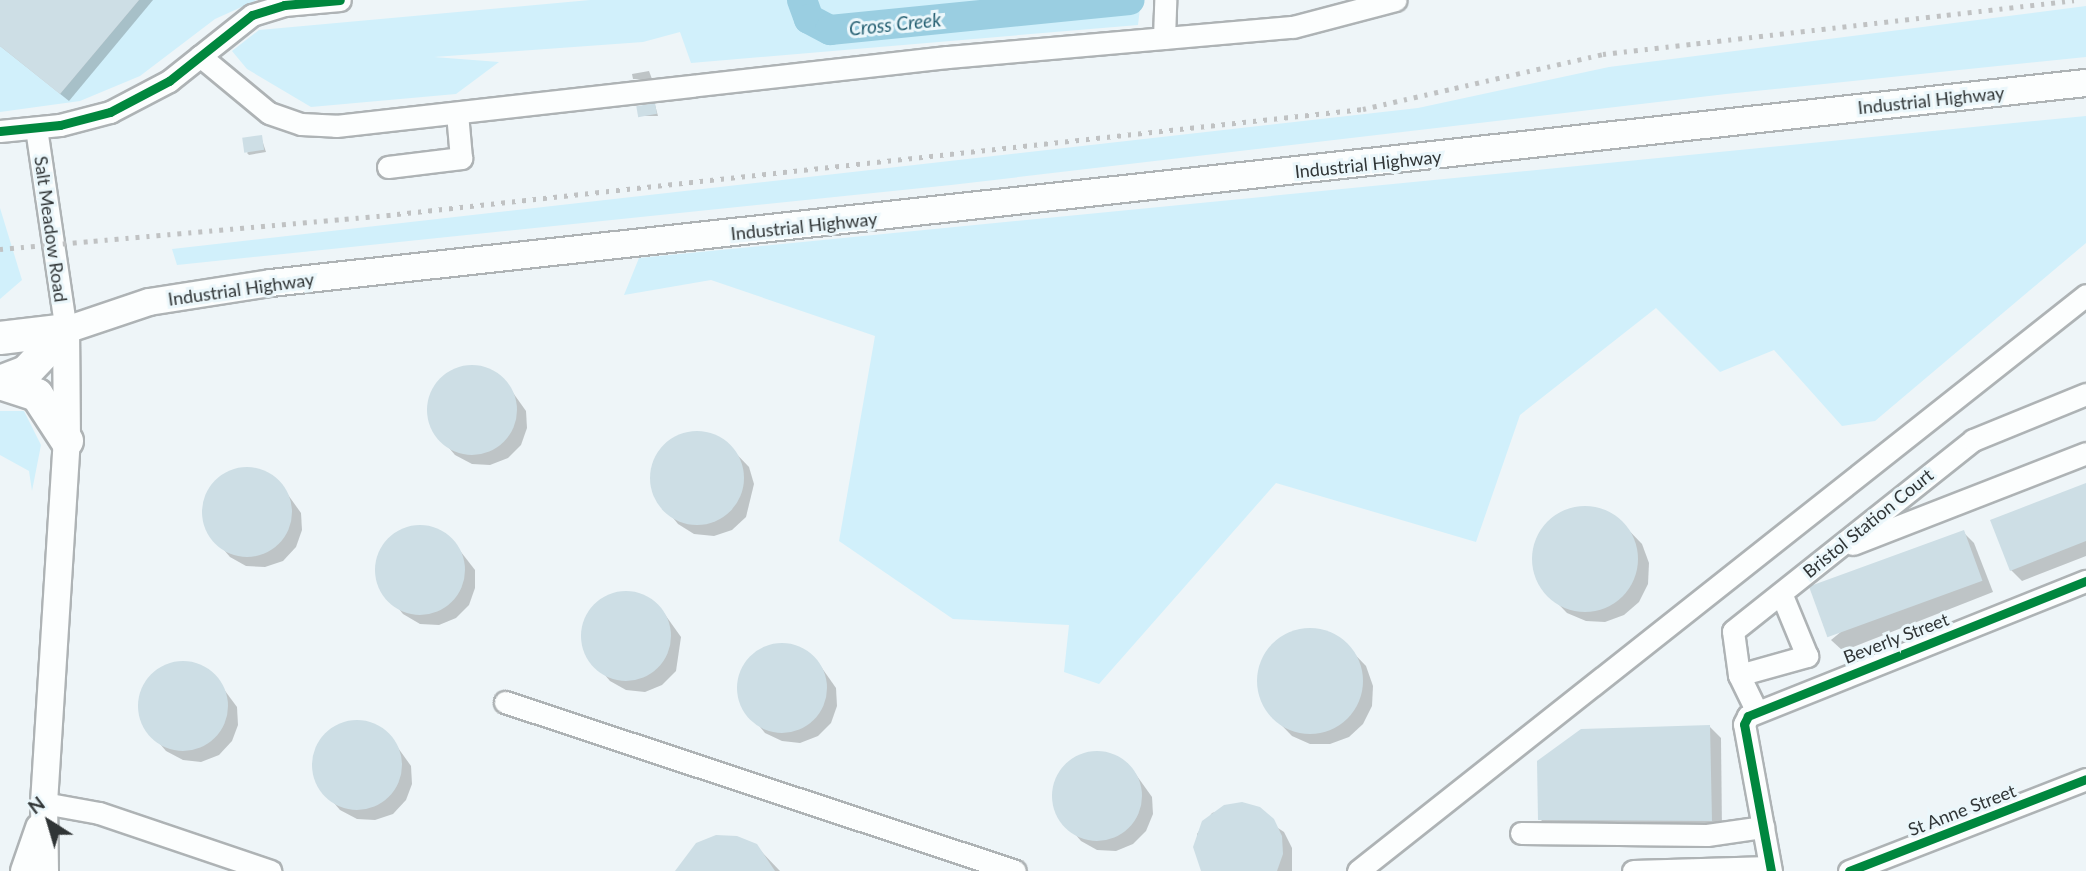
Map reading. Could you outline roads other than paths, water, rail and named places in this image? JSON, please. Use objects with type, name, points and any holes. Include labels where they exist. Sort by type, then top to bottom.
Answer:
[{"type":"highway","points":[[0,338],[66,330]]},
{"type":"highway","points":[[0,382],[26,372],[66,330]]},
{"type":"highway","points":[[0,382],[37,395],[67,441]]},
{"type":"main road","name":"Industrial Highway","points":[[66,330],[149,302],[271,283],[2086,83]]},
{"type":"main road","points":[[45,871],[44,808],[67,441],[66,330]]},
{"type":"main road","points":[[24,871],[44,808]]},
{"type":"street","points":[[0,131],[85,120],[130,104],[200,56],[251,15],[284,5],[340,0]]},
{"type":"street","points":[[1164,38],[1165,0]]},
{"type":"street","points":[[200,56],[256,105],[301,124],[336,126],[947,57],[1293,27],[1395,0]]},
{"type":"street","points":[[388,167],[461,158],[457,113]]},
{"type":"street","name":"Salt Meadow Road","points":[[36,128],[66,330]]},
{"type":"street","points":[[1358,871],[2086,295]]},
{"type":"street","name":"Bristol Station Court","points":[[1756,710],[1741,678],[1733,631],[1973,440],[2086,394]]},
{"type":"street","points":[[1833,551],[2086,453]]},
{"type":"street","name":"Beverly Street","points":[[1756,710],[2086,581]]},
{"type":"street","points":[[1741,678],[1807,656],[1781,593]]},
{"type":"street","points":[[505,702],[1015,871]]},
{"type":"street","points":[[1633,871],[1770,869],[1744,724],[1756,710]]},
{"type":"street","name":"St Anne Street","points":[[1849,871],[2086,779]]},
{"type":"street","points":[[44,808],[99,813],[270,871]]},
{"type":"street","points":[[1521,833],[1707,835],[1763,827]]},
{"type":"waterway","name":"Cross Creek","points":[[802,0],[809,19],[830,30],[1129,0]]},
{"type":"railway","points":[[0,249],[397,214],[1363,109],[1603,54],[2074,0]]}]
